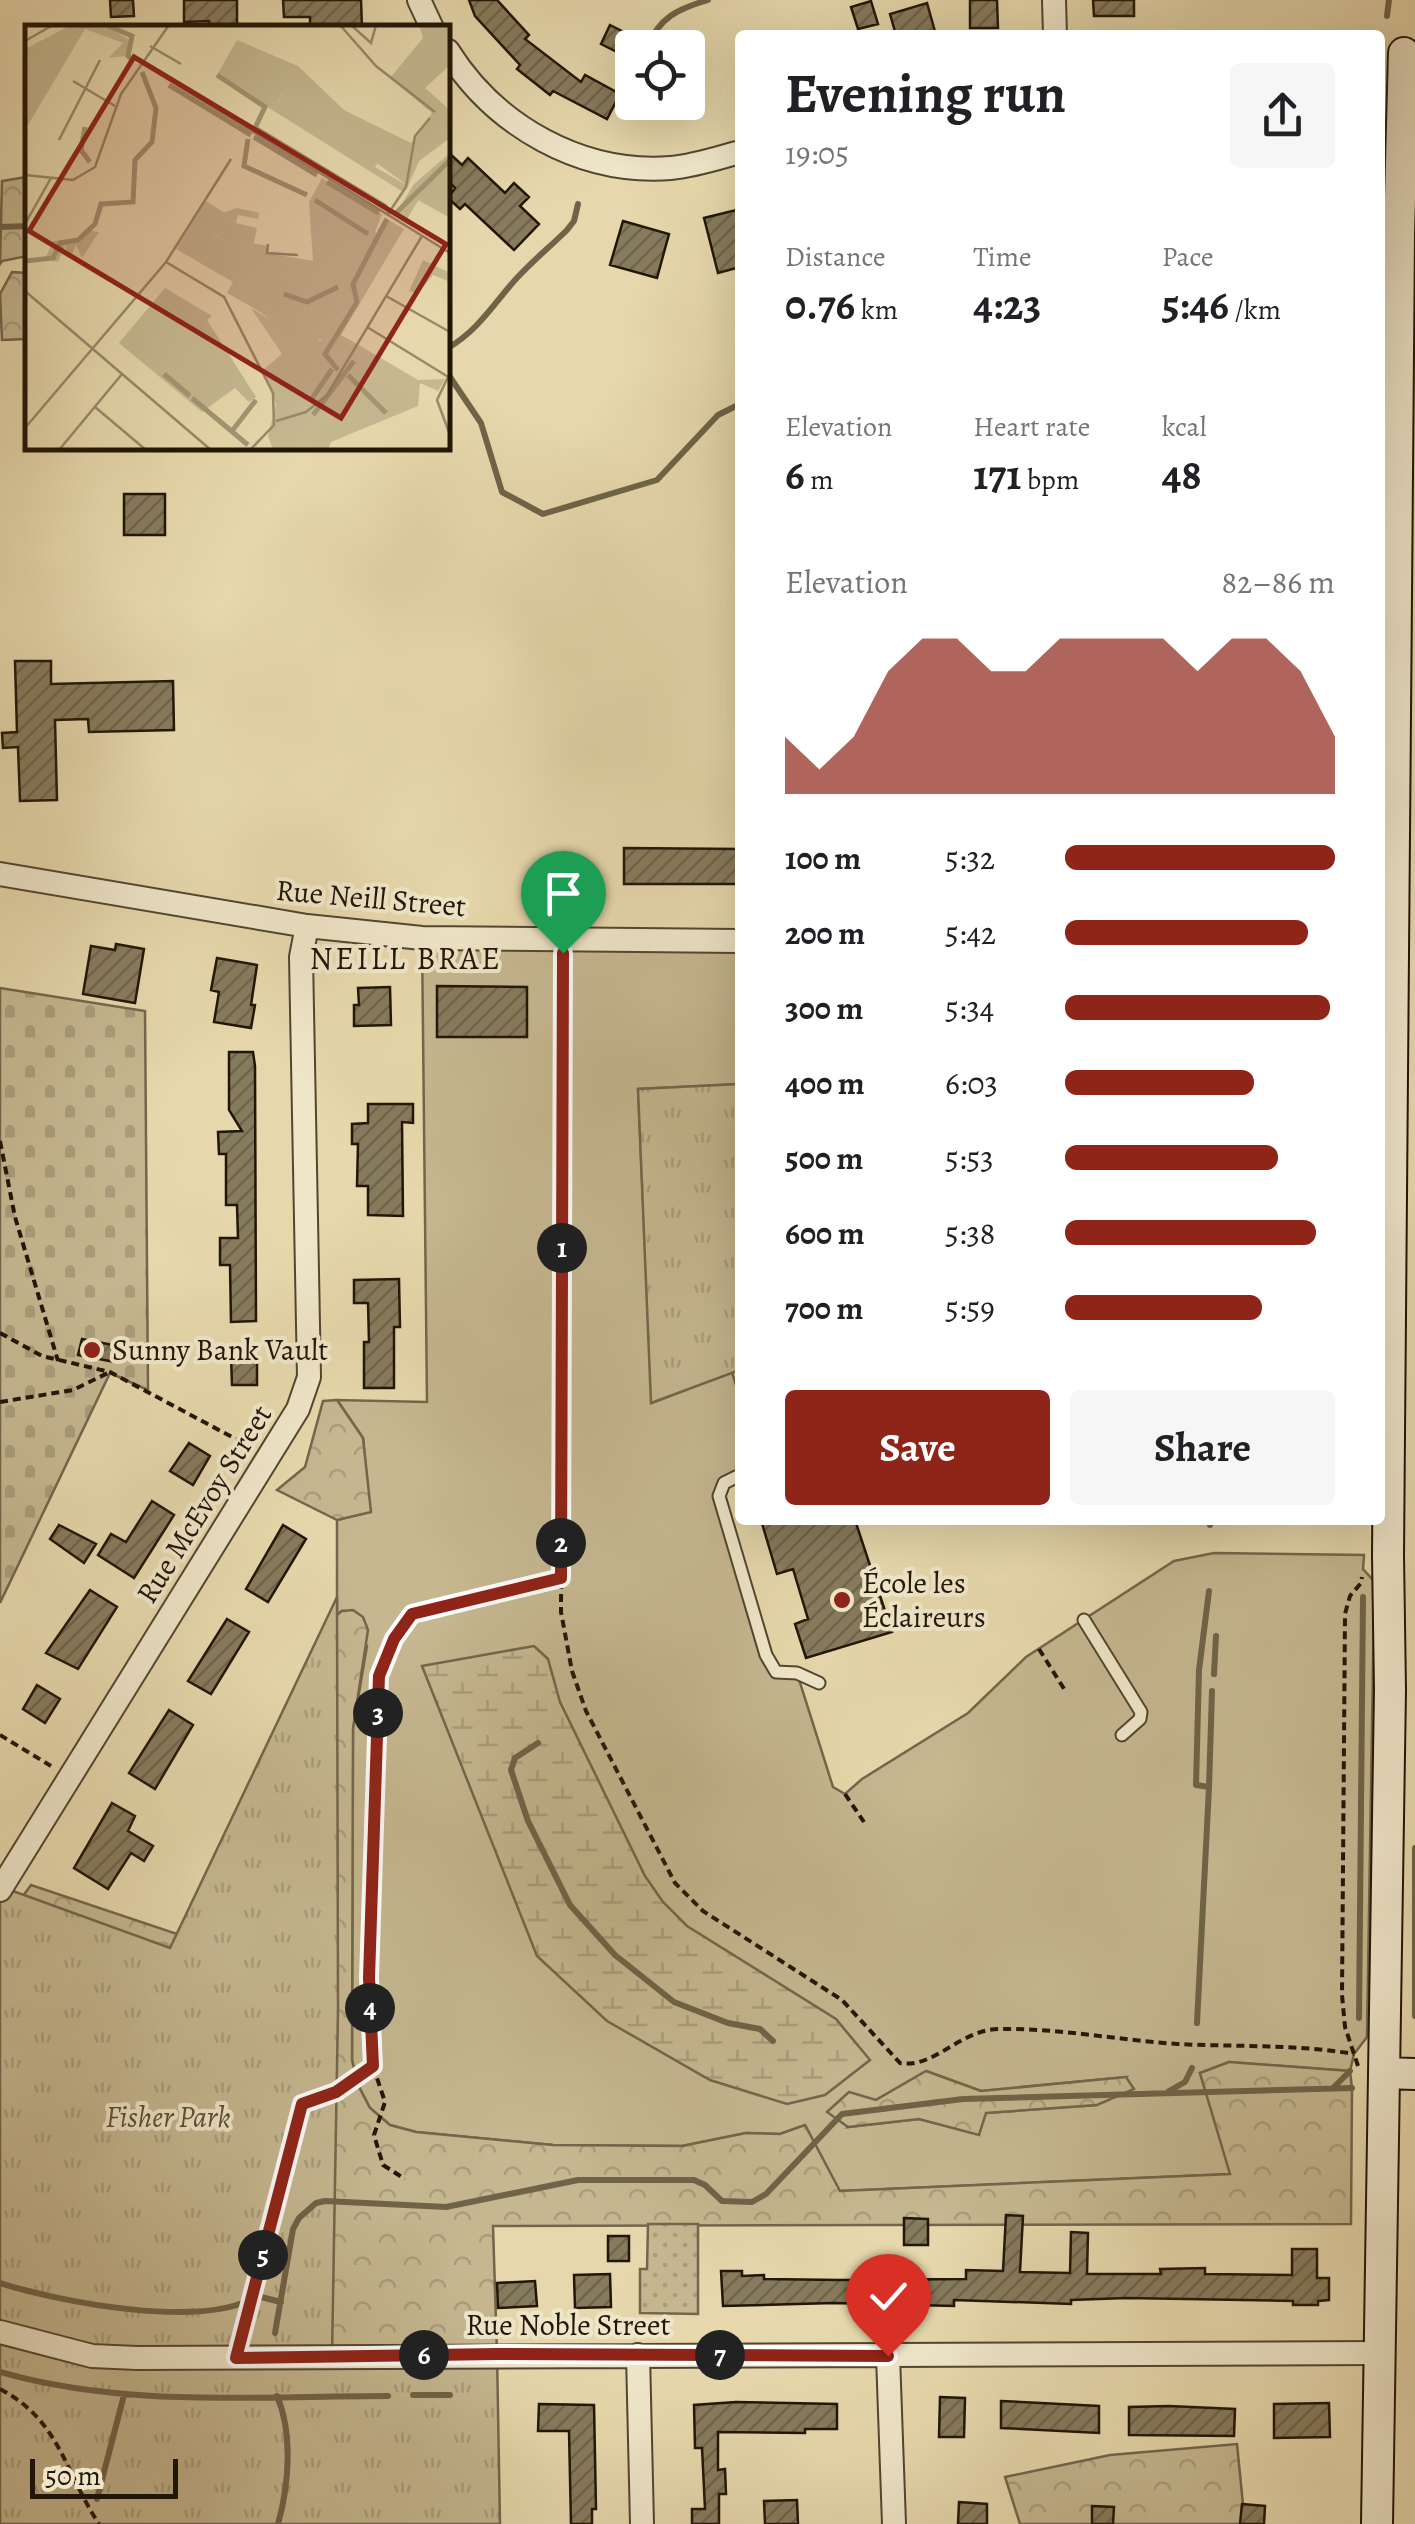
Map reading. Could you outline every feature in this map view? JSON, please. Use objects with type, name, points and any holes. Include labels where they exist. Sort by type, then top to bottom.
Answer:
[{"type":"street","points":[[419,0],[431,25]]},
{"type":"street","points":[[1054,0],[1055,30]]},
{"type":"street","points":[[1378,2524],[1379,2353],[1372,2073],[1390,1690],[1400,53]]},
{"type":"street","points":[[450,55],[463,76],[509,120],[561,151],[617,165],[672,168],[735,153]]},
{"type":"street","name":"Rue Neill Street","points":[[0,874],[307,926],[422,938],[735,942]]},
{"type":"street","name":"Rue McEvoy Street","points":[[0,1890],[298,1409],[309,1376],[301,957],[307,926]]},
{"type":"street","points":[[1372,2073],[1415,2074]]},
{"type":"street","name":"Rue Noble Street","points":[[0,2332],[92,2356],[1379,2353]]},
{"type":"street","points":[[638,2354],[642,2524]]},
{"type":"street","points":[[888,2356],[894,2524]]},
{"type":"lane","points":[[735,1478],[724,1483],[719,1496],[766,1655],[776,1672],[798,1673],[818,1684]]},
{"type":"lane","points":[[1084,1620],[1142,1712],[1140,1719],[1122,1735]]},
{"type":"path","points":[[563,939],[564,1640],[586,1711],[675,1883],[703,1911],[842,2000],[900,2064],[924,2061],[957,2040],[997,2028],[1174,2044],[1354,2054]]},
{"type":"path","points":[[0,1141],[15,1217],[58,1361]]},
{"type":"path","points":[[0,1333],[25,1350],[110,1372],[268,1457]]},
{"type":"path","points":[[0,1402],[73,1390],[110,1372]]},
{"type":"path","points":[[1362,1569],[1361,1583],[1350,1596],[1345,1614],[1342,1995],[1345,2027],[1354,2054],[1372,2073]]},
{"type":"path","points":[[405,2179],[382,2165],[374,2135],[385,2102],[373,2066],[369,1978],[379,1676],[394,1639],[412,1614],[561,1578]]},
{"type":"path","points":[[1039,1649],[1066,1692]]},
{"type":"path","points":[[0,1735],[70,1778]]},
{"type":"path","points":[[845,1794],[864,1822]]},
{"type":"path","points":[[236,2358],[302,2104],[336,2092],[373,2066]]},
{"type":"path","points":[[0,2389],[19,2399],[43,2421],[100,2524]]},
{"type":"green space","points":[[25,177],[25,256],[0,264],[2,181]]},
{"type":"green space","points":[[12,272],[25,273],[25,339],[2,340],[0,294]]},
{"type":"green space","points":[[422,938],[735,941],[735,1084],[638,1089],[652,1403],[732,1372],[735,1478],[719,1489],[772,1667],[797,1673],[833,1787],[845,1794],[862,1779],[968,1713],[1026,1657],[1174,1561],[1214,1553],[1364,1555],[1363,1569],[1373,1580],[1374,1601],[1367,2037],[1354,2054],[1350,2071],[1229,2062],[1200,2073],[1231,2174],[839,2191],[805,2125],[780,2134],[746,2133],[682,2146],[553,2145],[416,2132],[390,2125],[370,2108],[358,2085],[352,2060],[353,1728],[367,1646],[342,1611],[337,1614],[337,1520],[370,1512],[363,1438],[337,1400],[427,1402]],"holes":[[[926,2071],[981,2091],[1126,2077],[1097,2105],[985,2113],[979,2134],[919,2119],[848,2127],[876,2100]]]},
{"type":"green space","points":[[0,988],[145,1011],[148,1390],[110,1373],[0,1603]]},
{"type":"green space","points":[[735,1084],[735,1372],[651,1403],[638,1089]]},
{"type":"green space","points":[[337,1400],[363,1438],[371,1512],[337,1520],[277,1490],[305,1467],[323,1401]]},
{"type":"green space","name":"Fisher Park","points":[[337,1597],[338,2009],[332,2356],[497,2354],[500,2524],[0,2524],[0,1890],[2,1887],[170,1948]]},
{"type":"green space","points":[[353,1610],[363,1617],[368,1630],[353,1728],[352,2060],[358,2085],[370,2108],[390,2125],[416,2132],[553,2145],[682,2146],[746,2133],[780,2134],[805,2125],[840,2191],[1230,2174],[1200,2073],[1229,2062],[1350,2071],[1351,2224],[493,2226],[497,2354],[332,2357],[12,1911],[31,1885],[311,1979],[330,1620],[342,1611]]},
{"type":"green space","points":[[534,1646],[548,1659],[560,1702],[645,1876],[663,1902],[687,1926],[836,2019],[870,2060],[825,2095],[787,2104],[710,2080],[607,2021],[537,1956],[422,1666]]},
{"type":"green space","points":[[926,2071],[981,2091],[1126,2077],[1134,2089],[1097,2105],[986,2113],[979,2135],[919,2119],[848,2127],[827,2112],[849,2092],[876,2100]]},
{"type":"green space","points":[[648,2224],[698,2224],[698,2314],[640,2313],[640,2269],[647,2269]]},
{"type":"green space","points":[[1237,2444],[1245,2524],[1020,2524],[1005,2477],[1110,2455]]},
{"type":"building","points":[[110,0],[133,0],[134,16],[111,17]]},
{"type":"building","points":[[184,0],[237,0],[237,25],[184,22]]},
{"type":"building","points":[[283,0],[361,0],[362,25],[310,24],[310,17],[284,17]]},
{"type":"building","points":[[469,0],[497,0],[529,35],[525,39],[581,82],[585,75],[615,91],[615,104],[607,119],[553,91],[550,95],[517,69],[520,65],[475,16]]},
{"type":"building","points":[[970,0],[997,0],[998,28],[970,28]]},
{"type":"building","points":[[1093,0],[1134,0],[1134,16],[1094,16]]},
{"type":"building","points":[[871,1],[878,24],[858,29],[851,7]]},
{"type":"building","points":[[927,3],[935,30],[895,30],[890,14]]},
{"type":"building","points":[[610,25],[620,30],[615,30],[615,51],[601,44]]},
{"type":"building","points":[[450,154],[462,165],[468,158],[505,193],[514,183],[529,197],[520,206],[539,224],[514,250],[465,204],[460,209],[450,200],[455,188],[450,183]]},
{"type":"building","points":[[735,210],[735,268],[718,273],[704,218]]},
{"type":"building","points":[[623,221],[669,234],[657,278],[610,265]]},
{"type":"building","points":[[124,494],[165,494],[165,535],[124,535]]},
{"type":"building","points":[[15,661],[51,661],[51,684],[173,681],[174,730],[89,732],[88,719],[55,720],[57,800],[20,801],[18,747],[3,748],[2,733],[17,732]]},
{"type":"building","points":[[624,848],[735,849],[735,884],[624,884]]},
{"type":"building","points":[[116,944],[144,949],[135,1003],[83,994],[91,946],[115,950]]},
{"type":"building","points":[[217,958],[257,965],[251,1028],[214,1022],[219,992],[211,990]]},
{"type":"building","points":[[437,986],[527,987],[527,1037],[437,1037]]},
{"type":"building","points":[[390,987],[391,1025],[354,1026],[358,988]]},
{"type":"building","points":[[229,1052],[253,1052],[255,1066],[256,1321],[231,1322],[230,1265],[220,1265],[220,1238],[238,1238],[237,1205],[226,1205],[226,1154],[219,1154],[218,1132],[242,1131],[229,1110]]},
{"type":"building","points":[[368,1104],[413,1104],[413,1123],[402,1122],[403,1216],[368,1215],[368,1186],[357,1186],[358,1144],[352,1144],[352,1124],[368,1123]]},
{"type":"building","points":[[399,1279],[400,1327],[394,1327],[394,1388],[364,1388],[368,1303],[354,1303],[354,1280]]},
{"type":"building","name":"Sunny Bank Vault","points":[[82,1339],[118,1346],[115,1362],[78,1355]]},
{"type":"building","points":[[231,1356],[257,1356],[257,1385],[232,1385]]},
{"type":"building","points":[[189,1443],[210,1456],[193,1485],[170,1471]]},
{"type":"building","points":[[152,1501],[174,1515],[134,1578],[98,1555],[111,1534],[126,1542]]},
{"type":"building","points":[[59,1525],[96,1544],[84,1563],[50,1539]]},
{"type":"building","points":[[283,1525],[306,1539],[268,1602],[246,1589]]},
{"type":"building","name":"École les Éclaireurs","points":[[762,1525],[857,1525],[892,1632],[806,1658],[795,1624],[808,1619],[793,1569],[777,1574]]},
{"type":"building","points":[[90,1590],[117,1607],[78,1669],[46,1653]]},
{"type":"building","points":[[227,1619],[249,1632],[211,1694],[188,1681]]},
{"type":"building","points":[[37,1685],[60,1699],[45,1723],[23,1709]]},
{"type":"building","points":[[169,1710],[193,1725],[155,1789],[129,1773]]},
{"type":"building","points":[[112,1803],[135,1816],[128,1831],[153,1846],[144,1861],[131,1853],[108,1889],[74,1868]]},
{"type":"building","points":[[1006,2215],[1023,2216],[1020,2272],[1070,2273],[1071,2232],[1088,2233],[1087,2274],[1161,2274],[1160,2269],[1205,2268],[1205,2274],[1292,2275],[1292,2249],[1317,2249],[1317,2278],[1329,2278],[1329,2300],[1318,2301],[1318,2305],[1293,2305],[1293,2301],[1127,2298],[1071,2300],[1071,2304],[954,2300],[954,2306],[723,2306],[721,2271],[742,2271],[742,2276],[764,2275],[764,2279],[841,2280],[966,2279],[966,2270],[1003,2271]]},
{"type":"building","points":[[904,2218],[928,2219],[928,2245],[904,2245]]},
{"type":"building","points":[[608,2236],[629,2236],[629,2261],[608,2261]]},
{"type":"building","points":[[610,2274],[611,2307],[575,2308],[574,2275]]},
{"type":"building","points":[[535,2281],[537,2306],[498,2308],[497,2283]]},
{"type":"building","points":[[940,2397],[965,2398],[964,2437],[939,2437]]},
{"type":"building","points":[[1001,2401],[1099,2406],[1099,2433],[1001,2428]]},
{"type":"building","points":[[1329,2403],[1330,2437],[1274,2438],[1274,2404]]},
{"type":"building","points":[[539,2404],[594,2405],[596,2509],[592,2509],[592,2524],[571,2524],[569,2431],[538,2431]]},
{"type":"building","points":[[837,2404],[837,2429],[805,2429],[805,2433],[718,2432],[718,2470],[725,2469],[726,2494],[719,2494],[719,2524],[692,2524],[692,2509],[705,2509],[702,2448],[695,2448],[694,2405]]},
{"type":"building","points":[[1129,2407],[1235,2409],[1234,2436],[1129,2435]]},
{"type":"building","points":[[797,2500],[798,2524],[765,2524],[764,2501]]},
{"type":"building","points":[[959,2502],[987,2504],[987,2524],[958,2524]]},
{"type":"building","points":[[1242,2504],[1265,2506],[1264,2524],[1240,2524]]},
{"type":"building","points":[[1092,2506],[1114,2507],[1113,2524],[1092,2524]]},
{"type":"waterway","points":[[656,30],[671,16],[708,0]]},
{"type":"waterway","points":[[1387,16],[1389,0]]},
{"type":"waterway","points":[[450,347],[474,328],[523,272],[567,230],[578,204]]},
{"type":"waterway","points":[[0,227],[25,226]]},
{"type":"waterway","points":[[450,377],[481,423],[502,492],[543,514],[657,480],[718,415],[735,406]]},
{"type":"waterway","points":[[1197,2023],[1209,1787],[1196,1785],[1199,1670],[1209,1591]]},
{"type":"waterway","points":[[1359,2018],[1363,1597]]},
{"type":"waterway","points":[[1214,1674],[1216,1636]]},
{"type":"waterway","points":[[1209,1787],[1212,1691]]},
{"type":"waterway","points":[[538,1743],[515,1758],[511,1770],[528,1821],[570,1905],[615,1955],[674,2002],[728,2023],[760,2029],[773,2041]]},
{"type":"waterway","points":[[1415,1848],[1415,2016]]},
{"type":"waterway","points":[[1169,2091],[1185,2082],[1192,2068]]},
{"type":"waterway","points":[[1333,2088],[1350,2071]]},
{"type":"waterway","points":[[275,2333],[293,2229],[316,2203],[446,2207],[578,2180],[694,2180],[722,2201],[752,2202],[766,2194],[842,2114],[963,2099],[1352,2088]]},
{"type":"waterway","points":[[0,2283],[58,2298],[168,2312],[233,2306],[257,2296],[281,2302]]},
{"type":"waterway","points":[[0,2372],[95,2391],[192,2398],[388,2396]]},
{"type":"waterway","points":[[97,2499],[124,2395]]},
{"type":"waterway","points":[[413,2395],[450,2395]]},
{"type":"waterway","points":[[277,2396],[288,2459],[278,2524]]},
{"type":"place","name":"Sunny Bank Vault","points":[[92,1350]]},
{"type":"place","name":"École les Éclaireurs","points":[[842,1600]]},
{"type":"district","name":"NEILL BRAE","points":[[406,958]]},
{"type":"route","points":[[563,953],[561,1578],[412,1614],[394,1639],[379,1676],[369,1978],[373,2066],[336,2092],[302,2104],[236,2358],[497,2354],[888,2356]]}]
